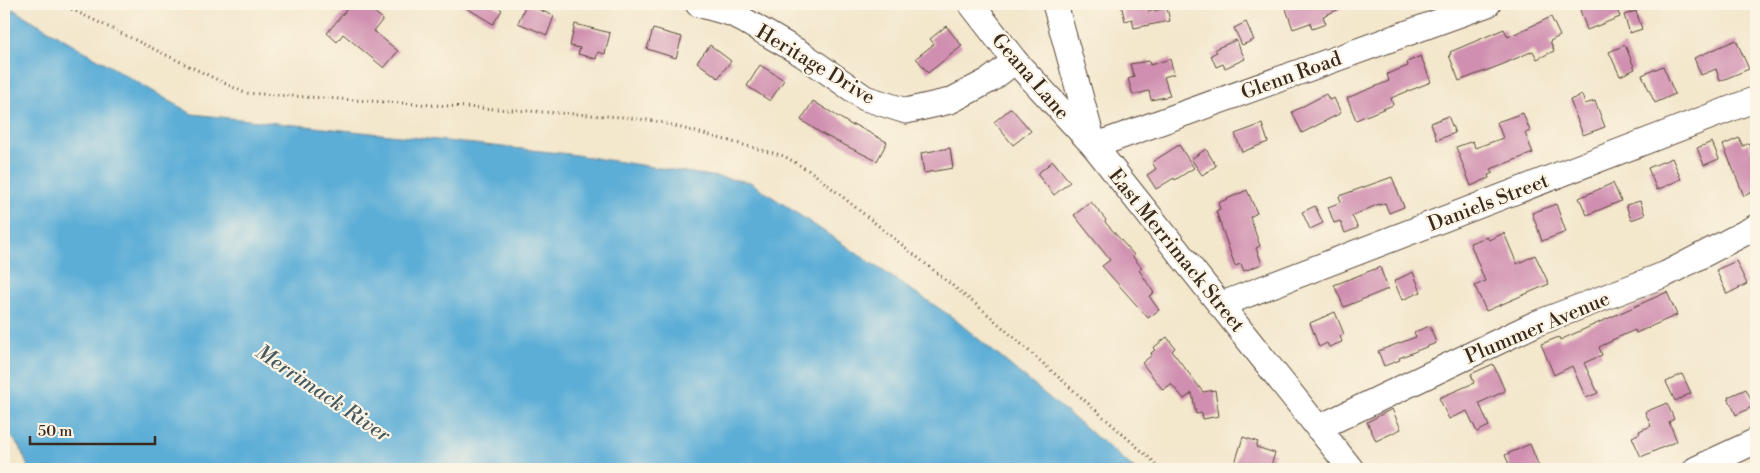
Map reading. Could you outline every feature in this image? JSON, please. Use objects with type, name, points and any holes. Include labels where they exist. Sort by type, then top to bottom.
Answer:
[{"type":"street","name":"Heritage Drive","points":[[698,4],[733,14],[802,54],[865,98],[906,111],[950,101],[990,80],[1015,62]]},
{"type":"street","name":"Geana Lane","points":[[971,4],[1015,62],[1094,146]]},
{"type":"street","name":"East Merrimack Street","points":[[1055,4],[1094,146],[1351,469]]},
{"type":"street","name":"Glenn Road","points":[[1094,146],[1488,4]]},
{"type":"street","name":"Daniels Street","points":[[1220,305],[1756,99]]},
{"type":"street","name":"Plummer Avenue","points":[[1318,428],[1535,324],[1666,274],[1756,227]]},
{"type":"street","points":[[1696,469],[1756,441]]},
{"type":"path","points":[[63,4],[245,92],[630,118],[656,122],[784,156],[813,173],[984,311],[1162,469]]},
{"type":"water","name":"Merrimack River","points":[[4,4],[192,114],[569,154],[750,182],[952,317],[1135,469],[29,469],[20,448],[4,426]]},
{"type":"building","points":[[351,4],[364,4],[383,19],[374,31],[398,51],[384,68],[343,34],[337,42],[327,33]]},
{"type":"building","points":[[460,4],[492,4],[502,10],[493,24]]},
{"type":"building","points":[[526,4],[554,16],[547,35],[518,23]]},
{"type":"building","points":[[1121,4],[1147,4],[1149,12],[1167,8],[1170,21],[1134,28],[1132,19],[1125,21]]},
{"type":"building","points":[[1300,4],[1352,4],[1323,16],[1326,24],[1312,29],[1310,23],[1293,29],[1286,9]]},
{"type":"building","points":[[1596,4],[1615,4],[1620,17],[1587,30],[1580,10]]},
{"type":"building","points":[[1636,11],[1642,29],[1630,33],[1624,15]]},
{"type":"building","points":[[1551,17],[1560,36],[1550,41],[1554,51],[1537,59],[1533,51],[1459,81],[1449,55],[1451,54],[1450,52],[1504,29],[1508,37]]},
{"type":"building","points":[[1246,22],[1254,40],[1242,45],[1234,28]]},
{"type":"building","points":[[575,24],[610,33],[605,54],[598,52],[596,59],[578,54],[580,48],[570,46]]},
{"type":"building","points":[[946,26],[962,46],[928,73],[916,58],[934,44],[930,39]]},
{"type":"building","points":[[653,29],[682,37],[676,58],[647,49]]},
{"type":"building","points":[[1236,40],[1245,59],[1225,68],[1223,64],[1216,67],[1211,55],[1217,52],[1215,49]]},
{"type":"building","points":[[1736,40],[1749,69],[1720,81],[1716,69],[1701,75],[1694,58]]},
{"type":"building","points":[[710,45],[731,61],[718,78],[697,62]]},
{"type":"building","points":[[1625,45],[1635,69],[1620,76],[1609,52]]},
{"type":"building","points":[[1421,56],[1431,82],[1391,98],[1393,105],[1356,120],[1347,98],[1389,81],[1387,74],[1408,66],[1407,62]]},
{"type":"building","points":[[1170,59],[1174,74],[1164,77],[1170,96],[1151,100],[1149,91],[1133,95],[1128,79],[1134,77],[1130,64],[1149,61],[1150,65]]},
{"type":"building","points":[[760,65],[784,80],[770,101],[747,86]]},
{"type":"building","points":[[1663,66],[1675,94],[1655,103],[1642,75]]},
{"type":"building","points":[[1326,94],[1329,100],[1334,98],[1341,113],[1302,133],[1292,112]]},
{"type":"building","points":[[1582,95],[1585,104],[1595,101],[1605,127],[1583,135],[1570,100]]},
{"type":"building","points":[[813,101],[853,126],[853,124],[887,142],[877,161],[824,135],[801,120]]},
{"type":"building","points":[[1011,108],[1031,131],[1013,145],[994,122]]},
{"type":"building","points":[[1523,113],[1530,131],[1525,133],[1533,153],[1491,169],[1493,173],[1488,175],[1489,178],[1471,186],[1456,147],[1473,141],[1475,148],[1503,138],[1497,122]]},
{"type":"building","points":[[1448,116],[1455,133],[1437,140],[1431,123]]},
{"type":"building","points":[[1262,124],[1268,142],[1242,152],[1235,134]]},
{"type":"building","points":[[1739,138],[1743,146],[1749,143],[1756,162],[1756,190],[1744,196],[1723,145]]},
{"type":"building","points":[[1712,142],[1719,159],[1704,165],[1697,148]]},
{"type":"building","points":[[1179,145],[1194,168],[1156,189],[1147,175],[1156,169],[1152,162]]},
{"type":"building","points":[[950,148],[953,168],[924,173],[921,153]]},
{"type":"building","points":[[1206,149],[1216,166],[1202,175],[1191,159]]},
{"type":"building","points":[[1672,158],[1681,179],[1657,190],[1648,168]]},
{"type":"building","points":[[1053,161],[1070,182],[1054,195],[1037,174]]},
{"type":"building","points":[[1392,177],[1404,207],[1389,213],[1385,203],[1379,204],[1352,216],[1358,228],[1345,233],[1340,221],[1334,223],[1328,207],[1341,202],[1339,196]]},
{"type":"building","points":[[1613,183],[1621,201],[1587,215],[1579,198]]},
{"type":"building","points":[[1247,190],[1257,213],[1250,217],[1260,246],[1256,248],[1262,264],[1244,271],[1241,264],[1235,266],[1216,211],[1220,209],[1218,203]]},
{"type":"building","points":[[1640,201],[1645,215],[1631,220],[1626,205]]},
{"type":"building","points":[[1091,202],[1106,220],[1105,222],[1134,255],[1133,257],[1142,268],[1139,270],[1154,293],[1149,296],[1159,310],[1148,318],[1102,266],[1110,260],[1074,215]]},
{"type":"building","points":[[1556,204],[1566,232],[1542,241],[1532,213]]},
{"type":"building","points":[[1315,206],[1323,223],[1310,229],[1302,212]]},
{"type":"building","points":[[1504,233],[1517,264],[1535,255],[1549,284],[1486,311],[1475,286],[1485,281],[1470,243],[1487,237],[1489,240]]},
{"type":"building","points":[[1736,261],[1747,284],[1727,294],[1716,270]]},
{"type":"building","points":[[1380,267],[1388,289],[1344,307],[1334,285]]},
{"type":"building","points":[[1413,272],[1421,292],[1402,300],[1394,281]]},
{"type":"building","points":[[1667,292],[1677,315],[1636,333],[1635,330],[1612,340],[1599,347],[1602,355],[1584,363],[1598,393],[1586,398],[1572,366],[1554,375],[1541,344],[1559,337],[1560,340]]},
{"type":"building","points":[[1335,312],[1344,334],[1340,336],[1342,342],[1329,347],[1327,343],[1319,347],[1310,323]]},
{"type":"building","points":[[1430,326],[1436,343],[1384,366],[1378,351],[1416,337],[1414,332]]},
{"type":"building","points":[[1167,337],[1175,348],[1172,351],[1203,392],[1215,390],[1219,416],[1203,419],[1202,413],[1196,414],[1192,393],[1184,399],[1171,384],[1163,390],[1142,363],[1152,355],[1151,353],[1155,350],[1153,348]]},
{"type":"building","points":[[1493,364],[1505,391],[1479,403],[1489,426],[1477,432],[1467,411],[1449,419],[1439,398],[1474,383],[1471,374]]},
{"type":"building","points":[[1682,374],[1691,393],[1675,401],[1666,382]]},
{"type":"building","points":[[1746,389],[1754,406],[1736,415],[1728,397]]},
{"type":"building","points":[[1667,403],[1674,419],[1669,422],[1677,441],[1641,457],[1632,437],[1640,433],[1639,431],[1651,426],[1645,412]]},
{"type":"building","points":[[1392,409],[1401,429],[1376,441],[1367,422]]},
{"type":"building","points":[[1243,437],[1258,442],[1256,447],[1275,453],[1270,469],[1255,469],[1235,463]]},
{"type":"building","points":[[1530,444],[1540,469],[1511,469],[1505,455]]}]
